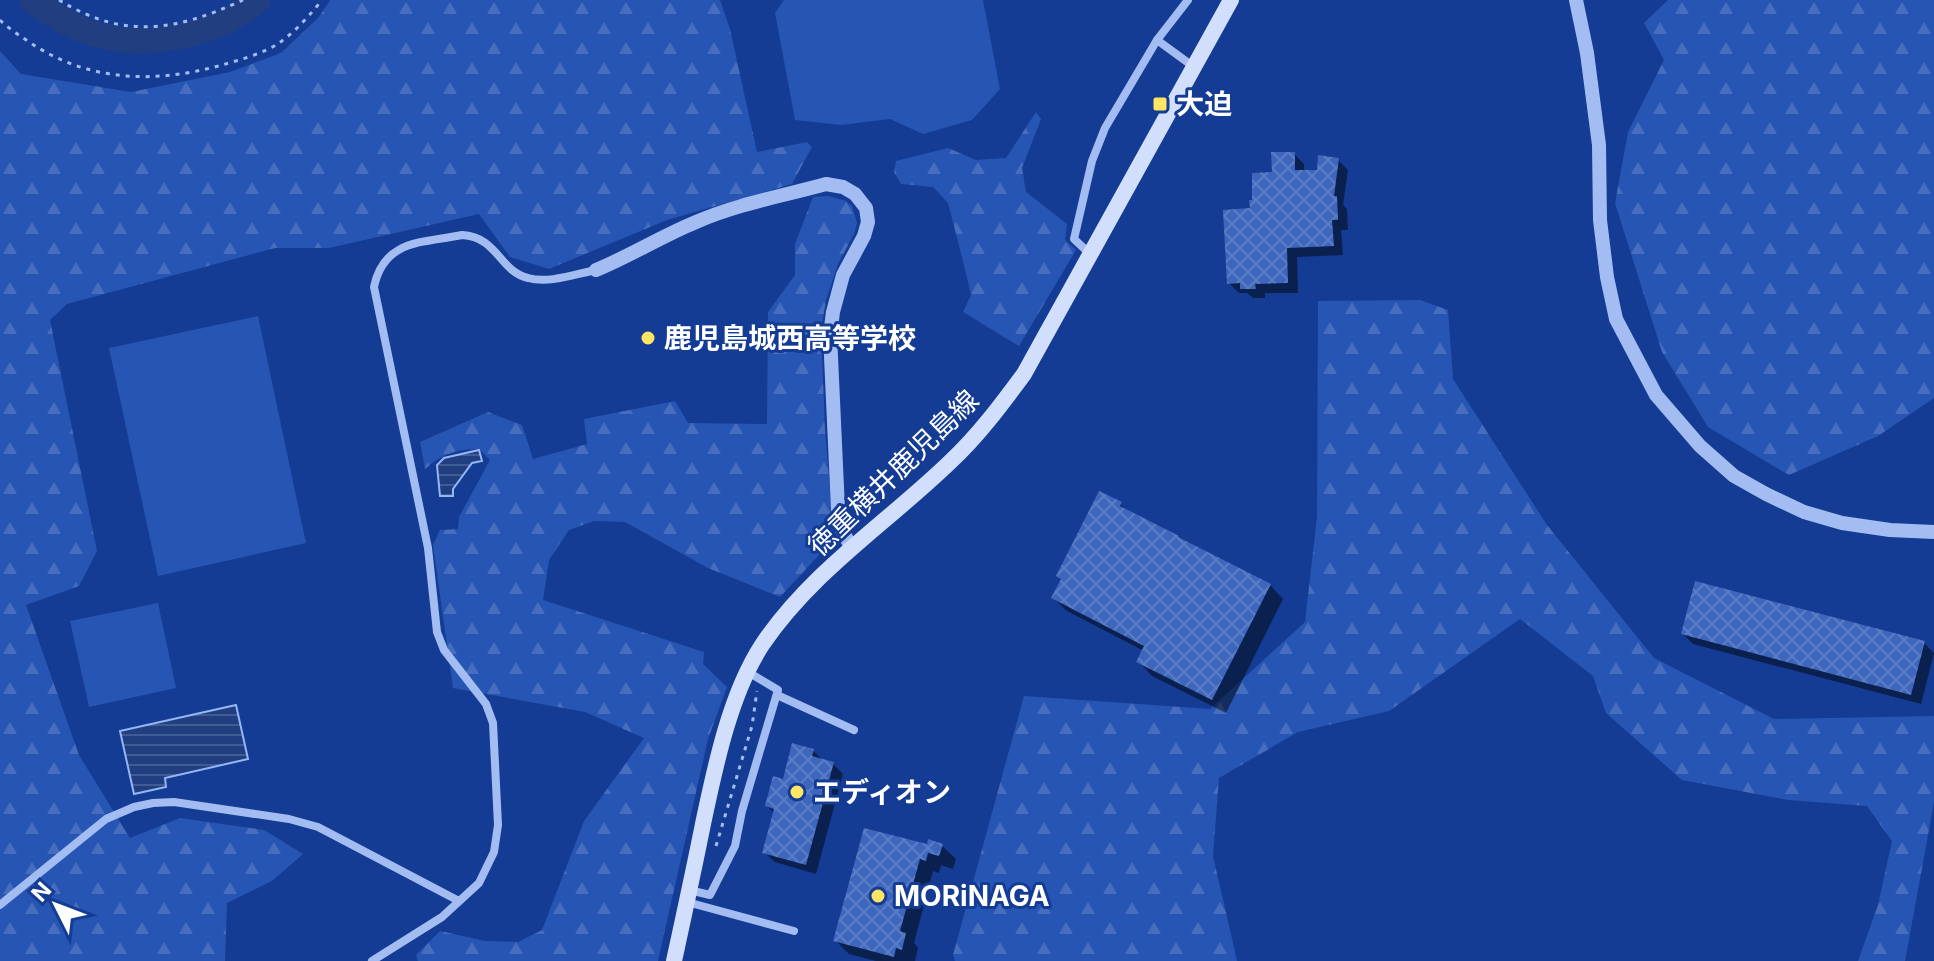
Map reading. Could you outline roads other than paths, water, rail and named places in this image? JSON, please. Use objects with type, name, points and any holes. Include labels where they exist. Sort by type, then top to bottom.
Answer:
[{"type":"main road","name":"徳重横井鹿児島線","points":[[674,961],[715,766],[726,729],[755,676],[761,647],[810,587],[851,547],[950,462],[995,413],[1024,374],[1231,0]]},
{"type":"street","points":[[1090,254],[1074,239],[1092,161],[1105,128],[1157,40],[1188,0]]},
{"type":"street","points":[[1576,0],[1587,53],[1599,145],[1600,220],[1607,277],[1616,319],[1656,395],[1700,446],[1734,476],[1766,494],[1804,512],[1842,523],[1934,532]]},
{"type":"street","points":[[1157,40],[1194,67]]},
{"type":"street","points":[[372,961],[442,917],[479,883],[494,852],[498,825],[493,723],[486,704],[444,650],[437,632],[428,548],[374,287],[377,273],[397,249],[472,235],[483,239],[514,272],[524,278],[549,279],[596,270],[695,222],[725,211],[826,184],[843,187],[855,194],[866,208],[868,222],[843,275],[830,335],[838,509],[842,530],[851,547]]},
{"type":"street","points":[[688,896],[710,895],[735,846],[742,811],[778,690],[755,676]]},
{"type":"street","points":[[777,695],[854,730]]},
{"type":"street","points":[[0,905],[106,819],[134,807],[174,802],[289,819],[318,827],[459,901]]},
{"type":"street","points":[[688,896],[794,931]]},
{"type":"waterway","points":[[32,0],[64,21],[89,32],[139,40],[182,36],[204,30],[224,22],[258,0]]},
{"type":"place","name":"大迫","points":[[1160,104]]},
{"type":"place","name":"鹿児島城西高等学校","points":[[648,338]]},
{"type":"place","name":"エディオン","points":[[797,792]]},
{"type":"place","name":"MORiNAGA","points":[[878,896]]}]
